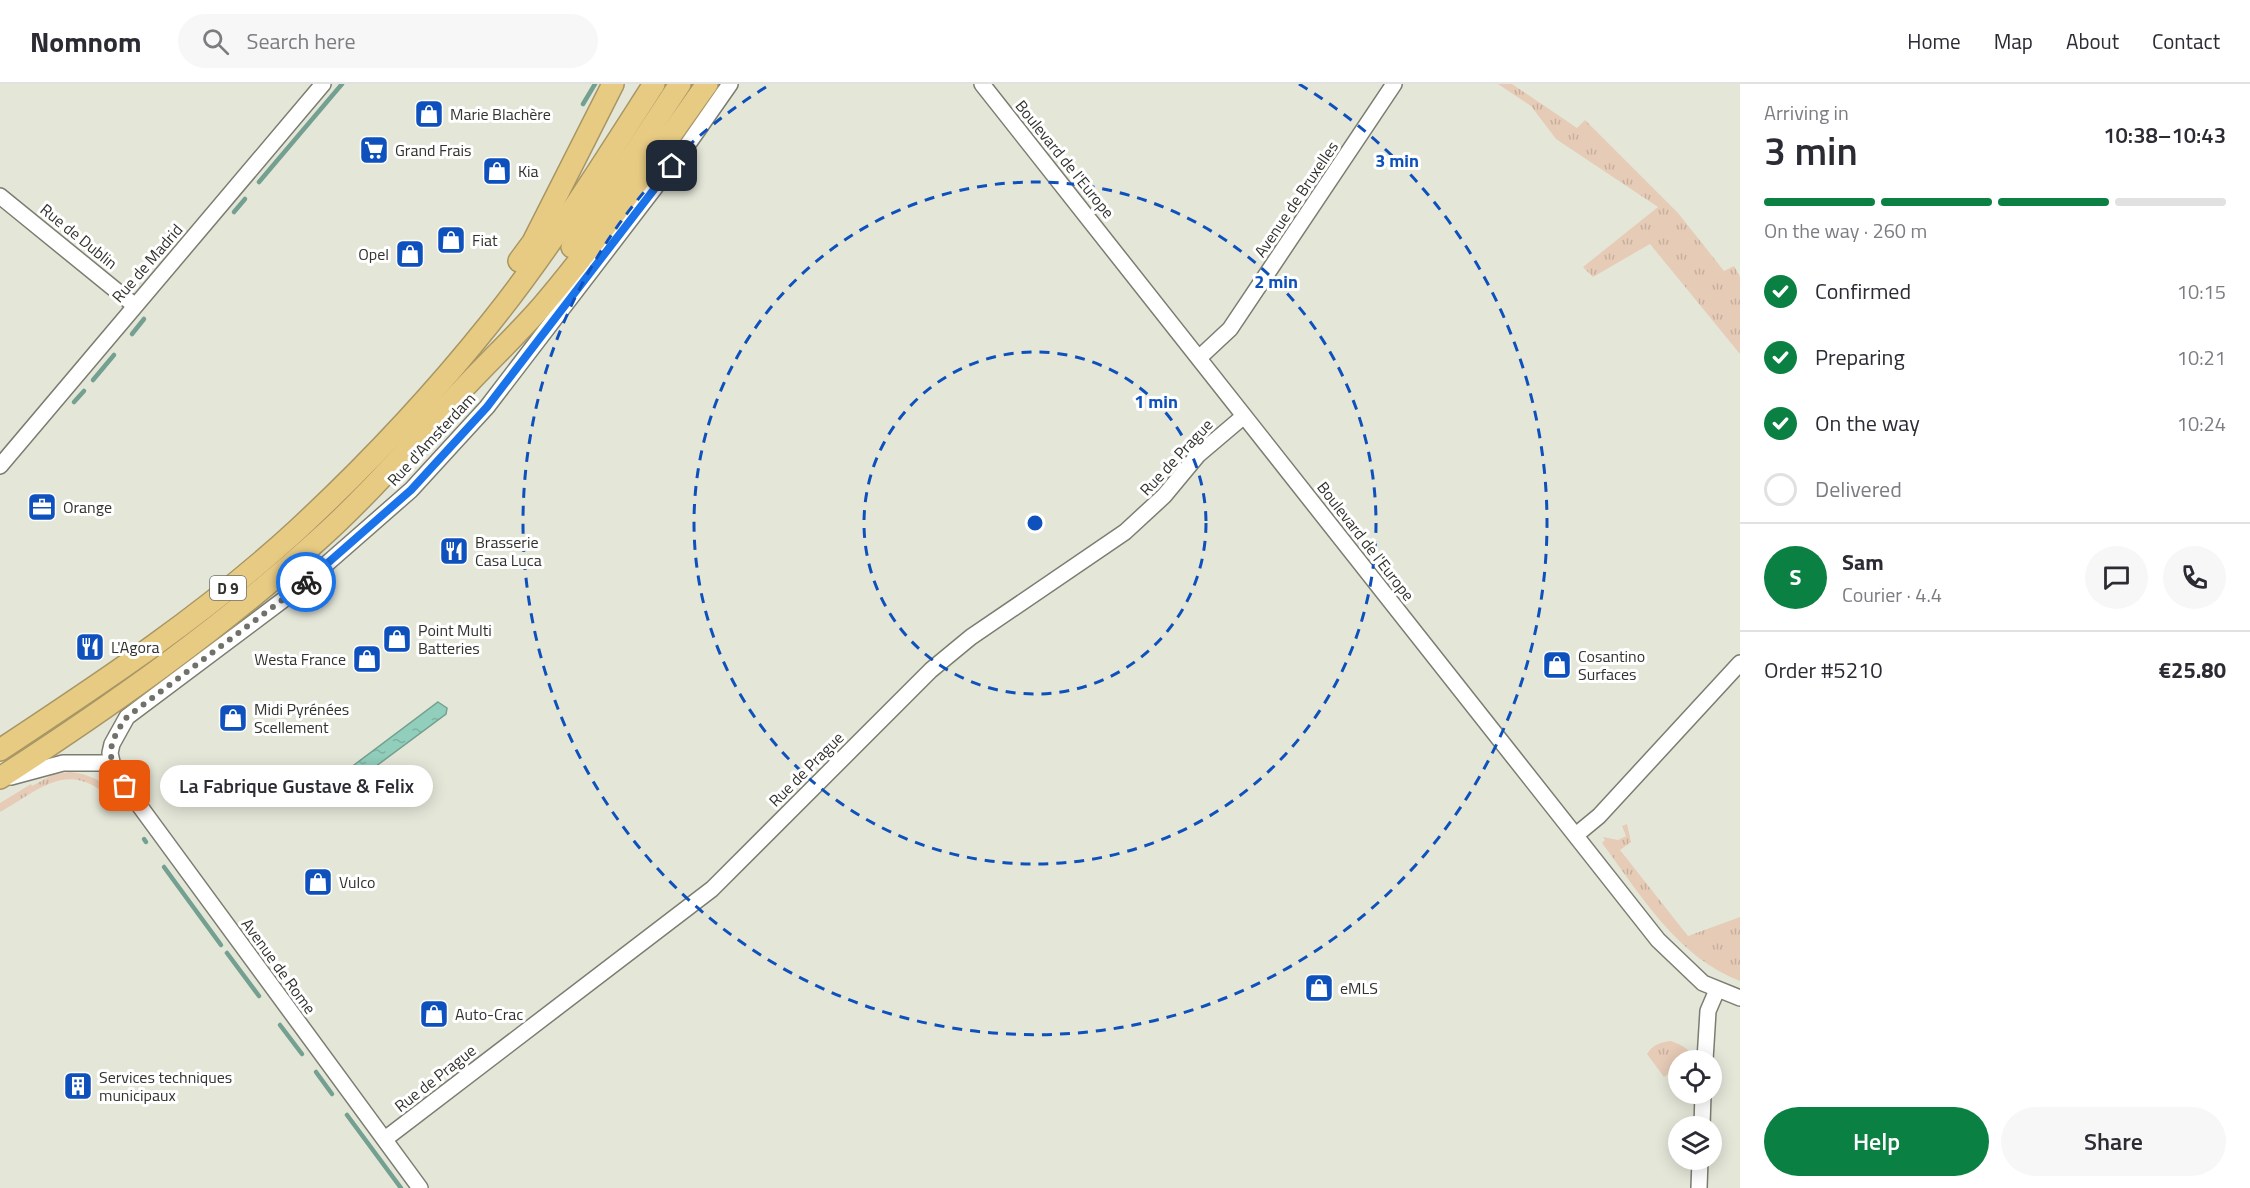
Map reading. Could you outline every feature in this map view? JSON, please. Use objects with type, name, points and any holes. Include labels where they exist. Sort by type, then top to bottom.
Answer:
[{"type":"highway","points":[[429,393],[533,242],[613,84]]},
{"type":"highway","name":"D 9","points":[[0,750],[142,656],[219,596],[296,531],[380,449],[490,323],[544,251],[654,84]]},
{"type":"highway","name":"D 9","points":[[0,779],[91,718],[248,601],[319,540],[397,462],[461,390],[561,264],[680,84]]},
{"type":"highway","points":[[461,390],[542,306],[590,245],[707,84]]},
{"type":"street","name":"Rue de Madrid","points":[[0,466],[323,84]]},
{"type":"street","name":"Rue d'Amsterdam","points":[[111,764],[110,753],[115,736],[136,709],[214,654],[299,588],[411,490],[487,407],[686,147],[730,84]]},
{"type":"street","name":"Boulevard de l'Europe","points":[[982,84],[1674,957],[1696,978],[1717,990],[1740,998]]},
{"type":"street","name":"Avenue de Bruxelles","points":[[1200,357],[1230,329],[1394,84]]},
{"type":"street","name":"Rue de Dublin","points":[[0,196],[134,305]]},
{"type":"street","name":"Rue de Prague","points":[[385,1139],[712,889],[931,670],[971,637],[1125,532],[1164,496],[1198,455],[1244,416]]},
{"type":"street","points":[[1576,835],[1599,816],[1740,663]]},
{"type":"street","points":[[0,779],[63,763],[111,764]]},
{"type":"street","name":"Avenue de Rome","points":[[111,764],[420,1188]]},
{"type":"street","points":[[1706,1050],[1708,1011],[1717,990]]},
{"type":"street","points":[[1699,1188],[1700,1170]]},
{"type":"green space","points":[[1498,84],[1512,84],[1577,128],[1585,120],[1678,213],[1724,271],[1734,266],[1740,277],[1740,354],[1650,244],[1593,277],[1583,267],[1658,207],[1556,139],[1531,106]]},
{"type":"green space","points":[[69,772],[96,780],[107,787],[117,799],[113,801],[97,788],[82,781],[68,779],[42,787],[0,812],[0,803],[31,784],[32,786],[52,775]]},
{"type":"green space","points":[[1627,824],[1631,842],[1620,850],[1688,936],[1740,917],[1740,981],[1697,957],[1679,940],[1646,903],[1602,843],[1605,840],[1603,837],[1618,840],[1626,836],[1622,826]]},
{"type":"green space","points":[[1671,1041],[1687,1050],[1668,1050],[1668,1074],[1664,1077],[1647,1054],[1651,1048]]},
{"type":"water","points":[[438,702],[447,708],[446,714],[348,787],[339,785],[338,777]]},
{"type":"waterway","points":[[259,182],[342,84]]},
{"type":"waterway","points":[[583,104],[595,84]]},
{"type":"waterway","points":[[234,212],[245,199]]},
{"type":"waterway","points":[[132,334],[144,319]]},
{"type":"waterway","points":[[93,380],[114,355]]},
{"type":"waterway","points":[[74,402],[84,391]]},
{"type":"waterway","points":[[164,867],[221,945]]},
{"type":"waterway","points":[[227,953],[259,996]]},
{"type":"waterway","points":[[280,1025],[302,1054]]},
{"type":"waterway","points":[[316,1072],[332,1094]]},
{"type":"waterway","points":[[347,1115],[401,1188]]},
{"type":"way so far","points":[[125,786],[114,771],[110,753],[115,736],[127,717],[214,654],[306,582]]},
{"type":"place","name":"Marie Blachère","points":[[429,114]]},
{"type":"place","name":"Grand Frais","points":[[374,150]]},
{"type":"place","name":"Kia","points":[[497,171]]},
{"type":"place","name":"Fiat","points":[[451,240]]},
{"type":"place","name":"Opel","points":[[410,254]]},
{"type":"place","name":"Orange","points":[[42,507]]},
{"type":"place","name":"Brasserie Casa Luca","points":[[454,551]]},
{"type":"place","name":"Point Multi Batteries","points":[[397,639]]},
{"type":"place","name":"L'Agora","points":[[90,647]]},
{"type":"place","name":"Westa France","points":[[367,659]]},
{"type":"place","name":"Cosantino Surfaces","points":[[1557,665]]},
{"type":"place","name":"Midi Pyrénées Scellement","points":[[233,718]]},
{"type":"place","name":"La Fabrique Gustave & Felix","points":[[125,786]]},
{"type":"place","name":"Vulco","points":[[318,882]]},
{"type":"place","name":"eMLS","points":[[1319,988]]},
{"type":"place","name":"Auto-Crac","points":[[434,1014]]},
{"type":"place","name":"Services techniques municipaux","points":[[78,1086]]},
{"type":"route","points":[[306,582],[411,490],[487,407],[672,166]]}]
